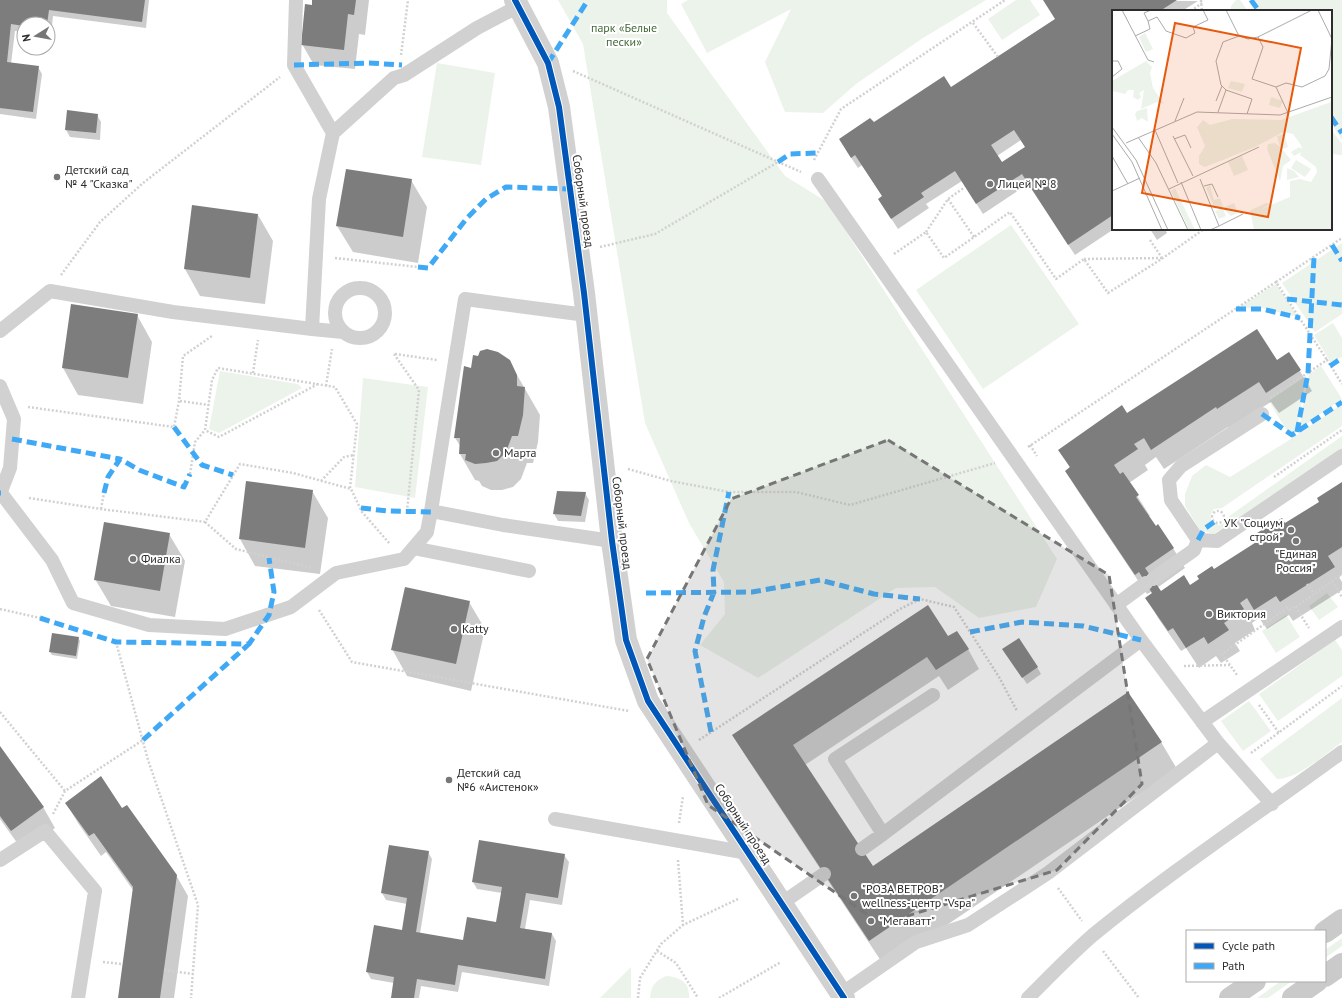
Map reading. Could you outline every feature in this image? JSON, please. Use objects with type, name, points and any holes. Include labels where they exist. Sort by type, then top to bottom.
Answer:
[{"type":"main road","points":[[1326,931],[1342,920]]},
{"type":"main road","points":[[1326,975],[1342,964]]},
{"type":"main road","points":[[1230,998],[1254,982]]},
{"type":"main road","points":[[1293,998],[1316,982]]},
{"type":"street","name":"Соборный проезд","points":[[517,3],[548,63],[559,107],[586,315],[612,541],[626,640],[648,701],[843,996]]},
{"type":"lane","points":[[296,0],[294,65],[333,133]]},
{"type":"lane","points":[[312,330],[319,199],[333,133],[394,78],[404,75],[517,3]]},
{"type":"lane","points":[[812,177],[1140,640],[1218,743],[1272,804]]},
{"type":"lane","points":[[0,331],[50,291],[173,312],[312,330],[344,332]]},
{"type":"lane","points":[[408,554],[427,532],[465,299],[586,315]]},
{"type":"lane","points":[[0,386],[14,420],[10,468],[1,494],[52,560],[73,603],[149,625],[225,629],[291,608],[336,573],[408,554],[529,571]]},
{"type":"lane","points":[[1198,540],[1172,500],[1169,480],[1181,466],[1262,414]]},
{"type":"lane","points":[[1198,540],[1217,541],[1342,456]]},
{"type":"lane","points":[[431,511],[612,541]]},
{"type":"lane","points":[[1116,605],[1194,550],[1198,540]]},
{"type":"lane","points":[[1202,722],[1251,695],[1319,643],[1342,628]]},
{"type":"lane","points":[[862,849],[1140,640]]},
{"type":"lane","points":[[883,834],[836,759],[933,695]]},
{"type":"lane","points":[[843,996],[916,942],[968,925],[1041,878],[1218,743]]},
{"type":"lane","points":[[1028,998],[1055,970],[1092,936],[1179,868],[1272,804],[1342,752]]},
{"type":"lane","points":[[555,819],[748,853]]},
{"type":"lane","points":[[0,860],[45,831],[95,891],[78,998]]},
{"type":"lane","points":[[782,903],[824,874]]},
{"type":"path","points":[[401,59],[400,53],[408,0]]},
{"type":"path","points":[[571,70],[812,177],[841,109],[1006,0]]},
{"type":"path","points":[[1192,10],[1202,1]]},
{"type":"path","points":[[973,23],[998,57]]},
{"type":"path","points":[[50,291],[100,222],[143,183],[294,65]]},
{"type":"path","points":[[578,252],[655,234],[778,162]]},
{"type":"path","points":[[892,255],[926,232],[948,199],[966,187]]},
{"type":"path","points":[[948,199],[974,237]]},
{"type":"path","points":[[926,232],[944,258],[1010,212],[1056,279],[1084,259],[1163,258]]},
{"type":"path","points":[[1084,259],[1108,293],[1163,258],[1203,230]]},
{"type":"path","points":[[628,469],[672,481],[729,492],[796,492],[850,505],[1012,458],[1342,238]]},
{"type":"path","points":[[1150,240],[1163,258]]},
{"type":"path","points":[[353,261],[418,267]]},
{"type":"path","points":[[1276,282],[1342,384]]},
{"type":"path","points":[[8,405],[174,427],[180,401],[183,356],[215,334]]},
{"type":"path","points":[[326,386],[333,344]]},
{"type":"path","points":[[253,373],[256,347]]},
{"type":"path","points":[[407,512],[419,390],[394,354],[455,363]]},
{"type":"path","points":[[1266,400],[1327,360]]},
{"type":"path","points":[[190,474],[195,442],[205,430],[212,380],[218,368],[335,387],[357,424],[350,488],[362,512],[408,554]]},
{"type":"path","points":[[205,430],[219,437],[318,384]]},
{"type":"path","points":[[180,401],[209,405]]},
{"type":"path","points":[[1273,478],[1342,430]]},
{"type":"path","points":[[321,481],[344,457],[354,455]]},
{"type":"path","points":[[205,522],[240,464],[293,473],[350,488]]},
{"type":"path","points":[[101,509],[104,493]]},
{"type":"path","points":[[1,494],[101,509],[205,522],[236,549],[309,568]]},
{"type":"path","points":[[1223,513],[1229,508]]},
{"type":"path","points":[[1278,733],[1222,654],[1287,608],[1288,610],[1295,606],[1296,607],[1342,574]]},
{"type":"path","points":[[1332,581],[1342,597]]},
{"type":"path","points":[[1307,584],[1314,594]]},
{"type":"path","points":[[309,594],[352,662],[635,712]]},
{"type":"path","points":[[698,740],[900,609],[920,599],[954,607],[999,677],[1025,727]]},
{"type":"path","points":[[1296,607],[1319,643]]},
{"type":"path","points":[[0,609],[40,618]]},
{"type":"path","points":[[116,642],[148,760],[198,905],[192,998]]},
{"type":"path","points":[[1178,666],[1230,665]]},
{"type":"path","points":[[1237,763],[1342,686]]},
{"type":"path","points":[[0,712],[65,791]]},
{"type":"path","points":[[45,831],[65,791],[143,740]]},
{"type":"path","points":[[683,925],[677,840],[684,789]]},
{"type":"path","points":[[1058,888],[1086,926]]},
{"type":"path","points":[[638,998],[640,978],[661,944],[683,925],[738,899]]},
{"type":"path","points":[[1099,945],[1139,998]]},
{"type":"path","points":[[657,951],[676,963],[698,998]]},
{"type":"path","points":[[719,998],[781,962]]},
{"type":"path","points":[[164,970],[193,974]]},
{"type":"highlighted area","points":[[888,440],[1109,575],[1142,784],[1057,870],[881,924],[708,805],[647,659],[731,499]]},
{"type":"green space","name":"парк «Белые пески»","points":[[558,0],[667,0],[667,13],[785,176],[827,202],[1057,559],[1036,607],[979,618],[935,587],[896,588],[758,678],[700,645],[725,614],[724,582],[689,523],[645,423],[583,44]]},
{"type":"green space","points":[[688,0],[986,0],[923,38],[856,84],[823,113],[785,112],[765,62],[791,9],[707,53],[681,4]]},
{"type":"green space","points":[[1016,0],[1030,0],[1040,15],[1002,40],[988,19]]},
{"type":"green space","points":[[1236,0],[1240,0],[1247,10],[1231,10],[1231,6]]},
{"type":"green space","points":[[1248,0],[1342,0],[1342,140],[1332,125],[1332,10],[1254,10]]},
{"type":"green space","points":[[437,63],[495,73],[481,165],[422,157]]},
{"type":"green space","points":[[1332,130],[1342,144],[1342,155],[1332,154]]},
{"type":"green space","points":[[1011,225],[1079,324],[983,389],[916,290]]},
{"type":"green space","points":[[1342,243],[1342,314],[1315,332],[1282,283]]},
{"type":"green space","points":[[1276,284],[1298,317],[1262,308],[1238,308]]},
{"type":"green space","points":[[1333,323],[1342,338],[1342,357],[1331,363],[1314,335]]},
{"type":"green space","points":[[1321,366],[1342,399],[1299,429],[1309,374]]},
{"type":"green space","points":[[220,371],[298,384],[302,388],[219,433],[209,429]]},
{"type":"green space","points":[[1306,376],[1297,430],[1292,434],[1285,428],[1269,401]]},
{"type":"green space","points":[[363,378],[428,387],[415,498],[355,487]]},
{"type":"green space","points":[[1342,404],[1342,426],[1222,508],[1214,509],[1210,516],[1212,522],[1219,525],[1225,523],[1228,517],[1342,436],[1342,451],[1214,534],[1200,530],[1185,506],[1185,494],[1192,476],[1206,465],[1230,477],[1291,439]]},
{"type":"green space","points":[[1327,593],[1338,607],[1319,620],[1309,606]]},
{"type":"green space","points":[[1286,615],[1300,637],[1276,653],[1262,631]]},
{"type":"green space","points":[[1335,640],[1342,650],[1342,676],[1278,721],[1259,694]]},
{"type":"green space","points":[[1342,698],[1342,742],[1320,759],[1294,775],[1277,779],[1260,759]]},
{"type":"green space","points":[[1249,701],[1271,731],[1243,751],[1221,721]]},
{"type":"green space","points":[[1342,938],[1342,946],[1326,957],[1326,949]]},
{"type":"green space","points":[[631,967],[631,998],[600,998]]},
{"type":"green space","points":[[666,976],[683,981],[688,988],[689,998],[650,998],[651,990],[654,984]]},
{"type":"green space","points":[[1280,982],[1291,982],[1268,998],[1257,998]]},
{"type":"building","points":[[0,0],[145,0],[142,22],[49,10],[48,16],[16,16],[16,25],[11,24],[7,62],[39,66],[33,112],[0,108]]},
{"type":"building","points":[[312,0],[356,0],[354,15],[348,14],[344,50],[301,45],[305,4],[312,5]]},
{"type":"building","points":[[1043,0],[1177,0],[1163,9],[1164,10],[1112,10],[1112,216],[1068,245],[1022,174],[976,204],[955,171],[921,193],[924,197],[891,219],[878,199],[882,196],[855,155],[851,158],[839,139],[870,118],[874,122],[944,76],[951,87],[1055,19]],"holes":[[[1014,130],[1025,147],[1002,162],[991,145]]]},
{"type":"building","points":[[67,110],[98,114],[96,133],[65,130]]},
{"type":"building","points":[[346,169],[412,179],[403,237],[336,226]]},
{"type":"building","points":[[192,205],[258,214],[250,278],[184,269]]},
{"type":"building","points":[[71,304],[138,314],[128,378],[62,368]]},
{"type":"building","points":[[1257,329],[1277,360],[1289,352],[1301,370],[1266,393],[1259,382],[1217,409],[1216,407],[1151,450],[1144,438],[1134,444],[1138,449],[1114,465],[1120,474],[1123,472],[1139,495],[1136,497],[1156,526],[1158,524],[1174,548],[1145,568],[1161,591],[1184,575],[1190,585],[1199,579],[1197,576],[1212,566],[1214,569],[1261,539],[1257,533],[1282,518],[1285,523],[1319,502],[1317,498],[1342,482],[1342,547],[1328,556],[1335,567],[1280,602],[1276,596],[1254,610],[1247,598],[1240,603],[1244,609],[1224,623],[1229,630],[1208,644],[1204,637],[1186,648],[1173,628],[1168,631],[1145,598],[1152,593],[1139,572],[1135,575],[1065,471],[1070,467],[1058,450],[1122,405],[1127,413]]},
{"type":"building","points":[[487,349],[498,352],[510,360],[517,375],[517,386],[525,387],[523,415],[518,436],[512,436],[506,452],[497,461],[475,464],[465,460],[466,454],[459,454],[460,438],[454,438],[464,366],[471,368],[473,355],[478,356],[480,351]]},
{"type":"building","points":[[246,481],[313,490],[305,548],[239,539]]},
{"type":"building","points":[[557,491],[586,492],[581,516],[553,514]]},
{"type":"building","points":[[104,522],[170,533],[160,591],[94,580]]},
{"type":"building","points":[[405,587],[470,601],[456,664],[391,650]]},
{"type":"building","points":[[928,605],[948,636],[957,631],[969,649],[936,670],[927,657],[793,745],[873,866],[1128,692],[1162,742],[869,941],[732,735]]},
{"type":"building","points":[[52,633],[79,637],[76,656],[49,652]]},
{"type":"building","points":[[1019,638],[1038,667],[1022,678],[1002,649]]},
{"type":"building","points":[[0,746],[44,807],[11,831],[0,816]]},
{"type":"building","points":[[101,776],[122,808],[127,805],[177,875],[160,998],[118,998],[133,887],[94,833],[89,836],[65,803]]},
{"type":"building","points":[[479,840],[565,854],[558,898],[526,893],[520,928],[552,933],[545,979],[458,965],[455,985],[417,979],[414,998],[391,998],[394,977],[366,972],[374,925],[402,930],[407,898],[381,893],[389,845],[429,851],[416,932],[463,940],[467,917],[496,922],[502,887],[472,882]]},
{"type":"marked path","points":[[548,63],[588,0]]},
{"type":"marked path","points":[[1251,0],[1258,10]]},
{"type":"marked path","points":[[294,65],[369,63],[402,65]]},
{"type":"marked path","points":[[1332,118],[1342,133]]},
{"type":"marked path","points":[[778,162],[790,154],[818,153]]},
{"type":"marked path","points":[[418,267],[428,268],[467,218],[486,199],[506,187],[570,189]]},
{"type":"marked path","points":[[1332,245],[1342,261]]},
{"type":"marked path","points":[[1297,432],[1308,373],[1314,257]]},
{"type":"marked path","points":[[1287,299],[1342,305]]},
{"type":"marked path","points":[[1236,309],[1262,309],[1300,318]]},
{"type":"marked path","points":[[1330,366],[1342,358]]},
{"type":"marked path","points":[[1262,414],[1292,435],[1342,402]]},
{"type":"marked path","points":[[174,427],[202,465],[233,475]]},
{"type":"marked path","points":[[12,439],[120,459]]},
{"type":"marked path","points":[[104,493],[108,477],[120,459],[139,470],[184,487],[190,474]]},
{"type":"marked path","points":[[711,732],[695,651],[704,617],[714,592],[713,570],[729,492]]},
{"type":"marked path","points":[[361,508],[388,511],[434,512]]},
{"type":"marked path","points":[[1198,540],[1204,529],[1214,522]]},
{"type":"marked path","points":[[40,618],[116,642],[249,644],[269,615],[274,592],[269,558]]},
{"type":"marked path","points":[[646,593],[752,592],[820,580],[874,594],[920,599]]},
{"type":"marked path","points":[[970,632],[1022,622],[1083,626],[1141,640]]},
{"type":"marked path","points":[[143,740],[249,644]]},
{"type":"cycle path","points":[[515,0],[548,63],[559,107],[584,293],[612,541],[626,640],[648,701],[844,998]]},
{"type":"place","name":"Детский сад № 4 \"Сказка\"","points":[[57,177]]},
{"type":"place","name":"Лицей № 8","points":[[990,184]]},
{"type":"place","name":"Марта","points":[[496,453]]},
{"type":"place","name":"УК \"Социум строй\"","points":[[1291,530]]},
{"type":"place","name":"\"Единая Россия\"","points":[[1296,541]]},
{"type":"place","name":"Фиалка","points":[[133,559]]},
{"type":"place","name":"Виктория","points":[[1209,614]]},
{"type":"place","name":"Katty","points":[[454,629]]},
{"type":"place","name":"Детский сад №6 «Аистенок»","points":[[449,780]]},
{"type":"place","name":"\"РОЗА ВЕТРОВ\" wellness-центр \"Vspa\"","points":[[854,896]]},
{"type":"place","name":"\"Мегаватт\"","points":[[871,921]]}]
